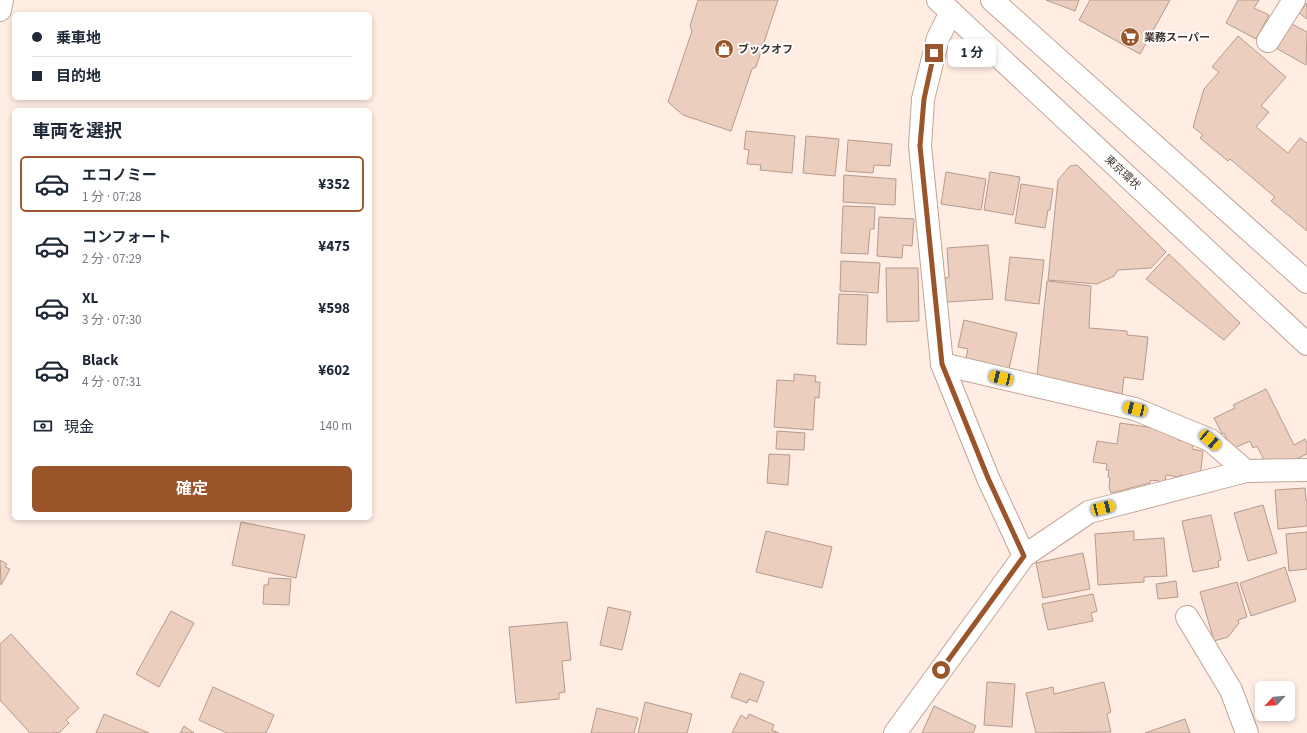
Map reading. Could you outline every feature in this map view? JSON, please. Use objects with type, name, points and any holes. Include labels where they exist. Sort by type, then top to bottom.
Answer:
[{"type":"main road","points":[[0,10],[2,0]]},
{"type":"main road","points":[[992,0],[1307,282]]},
{"type":"main road","points":[[1268,42],[1294,0]]},
{"type":"main road","points":[[944,6],[924,99],[920,146],[942,364],[988,478],[1024,556]]},
{"type":"main road","name":"東京環状","points":[[944,6],[1307,344]]},
{"type":"main road","points":[[942,364],[1135,409],[1210,440],[1246,471]]},
{"type":"main road","points":[[895,733],[1024,556],[1089,512],[1246,471],[1307,470]]},
{"type":"main road","points":[[1187,617],[1231,690],[1247,733]]},
{"type":"building","name":"ブックオフ","points":[[698,0],[778,0],[756,67],[752,69],[731,131],[683,115],[668,102],[692,31],[690,26]]},
{"type":"building","points":[[1046,0],[1079,0],[1075,11]]},
{"type":"building","name":"業務スーパー","points":[[1090,0],[1170,0],[1140,54],[1079,20]]},
{"type":"building","points":[[1238,0],[1259,0],[1254,8],[1269,15],[1256,39],[1226,23]]},
{"type":"building","points":[[1307,3],[1307,19],[1299,13]]},
{"type":"building","points":[[1290,23],[1307,32],[1306,65],[1276,48]]},
{"type":"building","points":[[1238,36],[1286,77],[1261,106],[1269,112],[1256,127],[1288,153],[1300,138],[1307,143],[1307,231],[1271,201],[1275,197],[1230,159],[1228,161],[1200,138],[1203,135],[1193,127],[1204,89],[1219,72],[1212,67]]},
{"type":"building","points":[[746,131],[795,136],[792,173],[760,170],[761,165],[747,164],[749,150],[744,149]]},
{"type":"building","points":[[806,136],[839,139],[835,176],[803,173]]},
{"type":"building","points":[[848,140],[892,144],[890,166],[874,165],[873,173],[846,171]]},
{"type":"building","points":[[1077,165],[1166,252],[1151,268],[1118,270],[1114,276],[1097,284],[1048,280],[1058,180],[1070,166]]},
{"type":"building","points":[[946,172],[986,179],[981,210],[941,204]]},
{"type":"building","points":[[990,172],[1020,177],[1013,215],[984,210]]},
{"type":"building","points":[[844,175],[896,179],[895,205],[843,202]]},
{"type":"building","points":[[1021,184],[1053,189],[1050,210],[1048,210],[1045,228],[1015,223]]},
{"type":"building","points":[[843,206],[875,207],[874,229],[870,229],[868,254],[841,253]]},
{"type":"building","points":[[879,217],[914,219],[912,246],[903,245],[902,258],[877,256]]},
{"type":"building","points":[[988,245],[993,299],[947,302],[945,278],[949,277],[947,248]]},
{"type":"building","points":[[1169,254],[1240,323],[1224,340],[1146,279]]},
{"type":"building","points":[[1010,257],[1044,260],[1039,304],[1005,300]]},
{"type":"building","points":[[841,261],[880,263],[878,293],[840,291]]},
{"type":"building","points":[[886,268],[918,268],[919,321],[887,322]]},
{"type":"building","points":[[1047,281],[1091,286],[1089,328],[1127,331],[1127,335],[1148,337],[1143,380],[1124,377],[1122,394],[1037,375]]},
{"type":"building","points":[[839,294],[868,295],[866,345],[837,344]]},
{"type":"building","points":[[964,320],[1017,333],[1009,369],[966,358],[968,349],[958,347]]},
{"type":"building","points":[[794,374],[816,376],[815,382],[820,382],[819,398],[815,397],[813,430],[774,427],[777,380],[794,381]]},
{"type":"building","points":[[1266,389],[1294,445],[1305,439],[1307,443],[1307,454],[1294,460],[1265,462],[1257,446],[1253,448],[1250,441],[1232,449],[1224,433],[1222,434],[1214,418],[1235,408],[1233,405]]},
{"type":"building","points":[[1120,423],[1161,429],[1178,436],[1178,440],[1193,442],[1192,449],[1203,451],[1200,478],[1180,475],[1179,477],[1166,475],[1165,482],[1151,480],[1150,483],[1111,493],[1109,487],[1110,478],[1108,477],[1109,470],[1106,470],[1107,464],[1093,462],[1097,441],[1117,444]]},
{"type":"building","points":[[777,431],[805,433],[804,450],[776,449]]},
{"type":"building","points":[[769,454],[790,455],[788,485],[767,483]]},
{"type":"building","points":[[1305,488],[1307,500],[1307,526],[1278,529],[1275,490]]},
{"type":"building","points":[[1263,505],[1277,553],[1248,561],[1234,513]]},
{"type":"building","points":[[1211,515],[1221,560],[1218,561],[1219,567],[1193,572],[1182,521]]},
{"type":"building","points":[[241,522],[305,535],[296,578],[232,565]]},
{"type":"building","points":[[766,531],[832,547],[822,588],[756,572]]},
{"type":"building","points":[[1134,531],[1134,540],[1164,538],[1167,576],[1144,577],[1144,582],[1098,585],[1095,534]]},
{"type":"building","points":[[1307,532],[1307,569],[1289,571],[1286,534]]},
{"type":"building","points":[[1083,553],[1090,589],[1043,598],[1036,563]]},
{"type":"building","points":[[0,560],[7,564],[5,567],[10,569],[1,585]]},
{"type":"building","points":[[1285,567],[1296,601],[1251,616],[1240,583]]},
{"type":"building","points":[[269,578],[291,579],[289,605],[263,604],[264,585],[268,585]]},
{"type":"building","points":[[1176,581],[1178,597],[1158,599],[1156,584]]},
{"type":"building","points":[[1237,582],[1247,617],[1238,620],[1239,623],[1228,637],[1214,641],[1200,592]]},
{"type":"building","points":[[1093,594],[1097,611],[1091,613],[1093,621],[1048,630],[1042,604]]},
{"type":"building","points":[[608,607],[631,612],[622,650],[600,645]]},
{"type":"building","points":[[171,611],[194,623],[159,687],[136,674]]},
{"type":"building","points":[[567,622],[571,660],[562,661],[565,692],[559,693],[559,699],[516,703],[509,627]]},
{"type":"building","points":[[11,634],[79,708],[66,720],[69,723],[59,733],[30,733],[0,700],[0,644]]},
{"type":"building","points":[[740,673],[764,682],[757,702],[749,699],[747,703],[731,697]]},
{"type":"building","points":[[987,682],[1015,684],[1012,727],[984,725]]},
{"type":"building","points":[[1104,682],[1111,712],[1107,714],[1111,732],[1036,733],[1026,693],[1053,687],[1054,694]]},
{"type":"building","points":[[213,687],[274,715],[266,733],[227,733],[199,720]]},
{"type":"building","points":[[645,702],[692,714],[687,733],[638,733]]},
{"type":"building","points":[[934,706],[976,726],[973,733],[922,733]]},
{"type":"building","points":[[597,708],[638,718],[634,733],[591,733]]},
{"type":"building","points":[[104,714],[149,733],[96,733]]},
{"type":"building","points":[[749,714],[774,725],[772,730],[779,733],[732,733],[741,715],[747,719]]},
{"type":"building","points":[[1185,719],[1190,733],[1145,733]]},
{"type":"building","points":[[184,726],[194,733],[180,733]]},
{"type":"place","name":"業務スーパー","points":[[1130,37]]},
{"type":"place","name":"ブックオフ","points":[[724,49]]},
{"type":"route","points":[[934,53],[924,99],[920,146],[942,364],[988,478],[1024,556],[941,670]]}]
